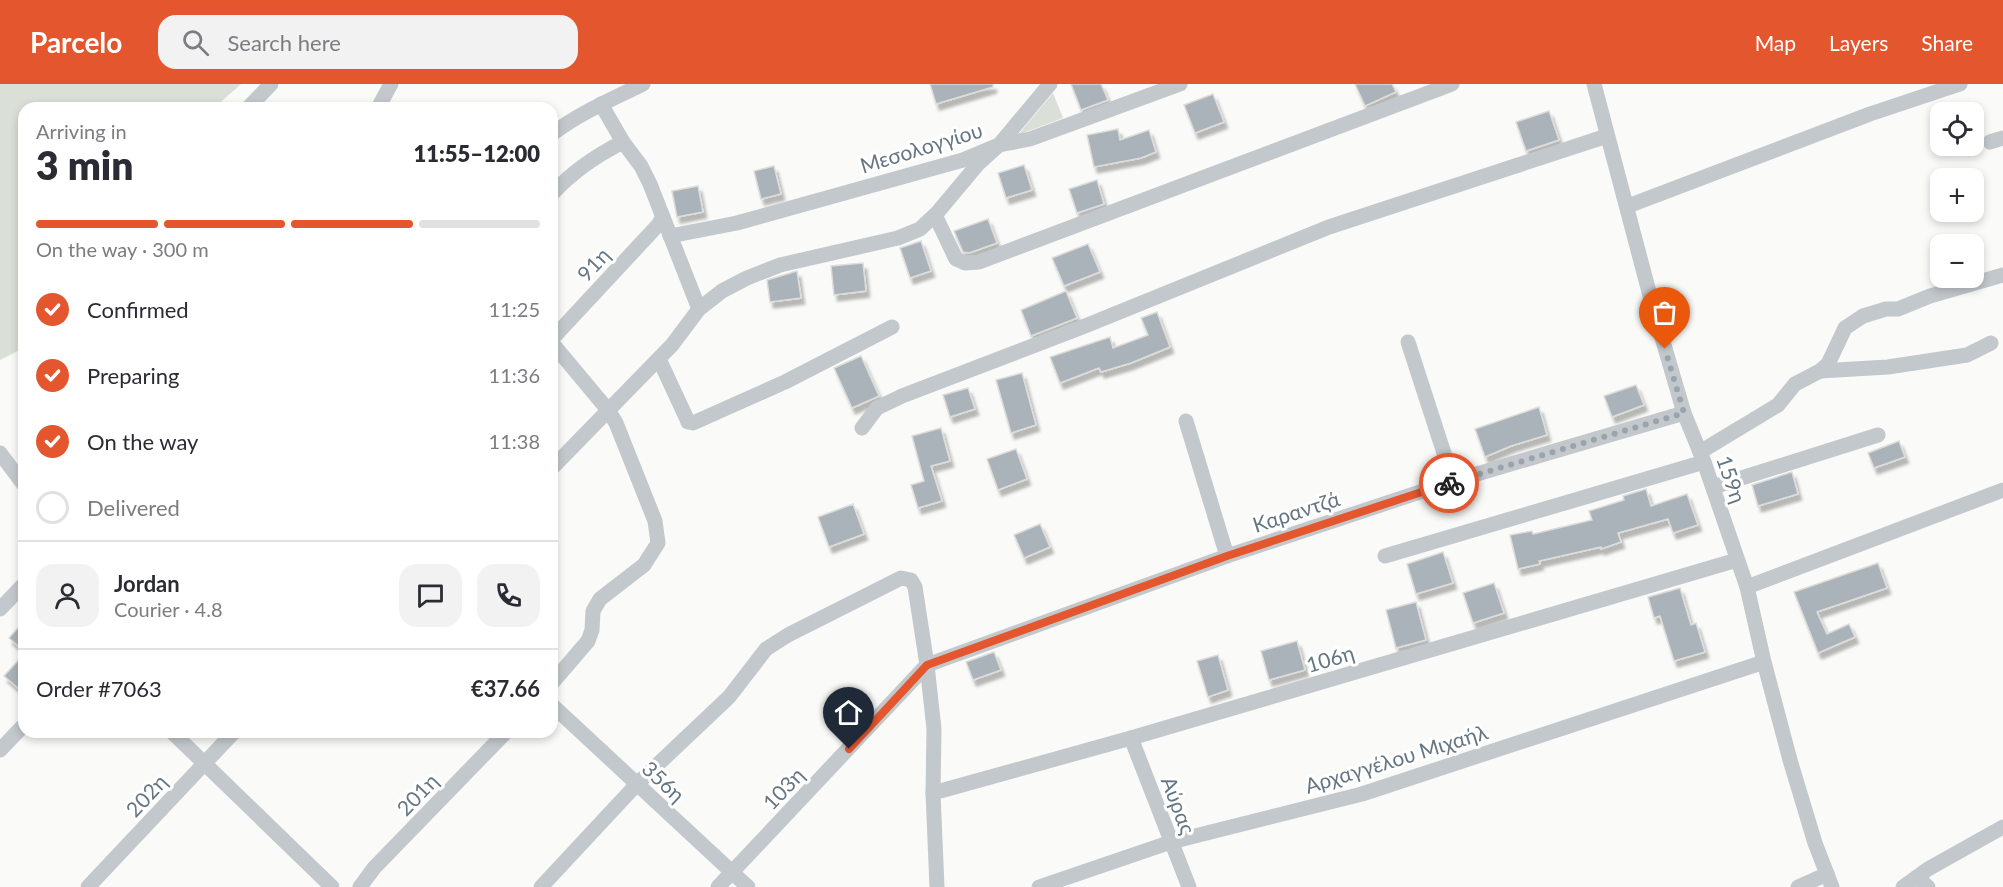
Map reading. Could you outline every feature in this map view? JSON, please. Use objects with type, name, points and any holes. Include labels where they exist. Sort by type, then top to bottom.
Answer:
[{"type":"street","points":[[254,102],[271,84]]},
{"type":"street","points":[[381,102],[390,84]]},
{"type":"street","points":[[558,129],[619,94],[643,84]]},
{"type":"street","points":[[558,462],[659,358],[682,333],[699,309],[722,291],[780,265],[898,238],[920,229],[935,215],[978,164],[999,145],[1050,84]]},
{"type":"street","name":"Μεσολογγίου","points":[[670,236],[749,220],[963,160],[999,145],[1030,138],[1180,84]]},
{"type":"street","points":[[935,215],[956,259],[965,263],[978,262],[1452,84]]},
{"type":"street","name":"159η","points":[[1594,84],[1653,307],[1684,413],[1713,487],[1747,587],[1790,760],[1815,843],[1830,881]]},
{"type":"street","points":[[1628,206],[1870,114],[1960,84]]},
{"type":"street","points":[[601,104],[623,142],[641,166],[699,309]]},
{"type":"street","points":[[862,428],[877,408],[902,396],[1085,326],[1329,227],[1607,136]]},
{"type":"street","points":[[558,188],[582,166],[623,142]]},
{"type":"street","name":"91η","points":[[558,334],[663,217]]},
{"type":"street","points":[[1385,556],[1702,457],[1778,405],[1795,384],[1820,371],[1828,364],[1845,328],[1863,316],[1886,309],[1898,309],[1930,296],[2003,275]]},
{"type":"street","points":[[659,358],[688,422],[693,423],[785,382],[892,327]]},
{"type":"street","points":[[1408,342],[1453,481]]},
{"type":"street","points":[[1820,371],[1888,367],[1967,355],[1991,343]]},
{"type":"street","points":[[558,348],[608,410],[621,435],[655,521],[658,543],[644,566],[600,599],[593,611],[592,630],[588,641],[558,676]]},
{"type":"street","name":"Καραντζά","points":[[927,665],[1227,556],[1453,481],[1684,413]]},
{"type":"street","points":[[1186,421],[1227,556]]},
{"type":"street","points":[[1713,487],[1878,435]]},
{"type":"street","points":[[0,453],[18,477]]},
{"type":"street","points":[[1747,587],[2003,489]]},
{"type":"street","name":"106η","points":[[933,793],[1131,738],[1737,560]]},
{"type":"street","points":[[541,887],[637,784],[729,697],[766,650],[788,635],[891,581],[901,578],[911,580],[915,587],[927,665],[934,729],[933,793],[938,887]]},
{"type":"street","points":[[0,609],[18,594]]},
{"type":"street","name":"Αρχαγγέλου Μιχαήλ","points":[[1039,887],[1171,842],[1362,794],[1764,662]]},
{"type":"street","name":"103η","points":[[718,887],[927,665]]},
{"type":"street","name":"356η","points":[[558,711],[748,887]]},
{"type":"street","points":[[0,750],[18,731]]},
{"type":"street","points":[[178,738],[332,887]]},
{"type":"street","name":"202η","points":[[88,887],[228,738]]},
{"type":"street","name":"201η","points":[[360,887],[374,868],[500,738]]},
{"type":"street","name":"Αύρας","points":[[1131,738],[1189,887]]},
{"type":"street","points":[[1904,887],[1923,882],[2003,827]]},
{"type":"street","points":[[1798,887],[1830,881]]},
{"type":"shaded area","points":[[0,84],[241,84],[221,102],[18,102],[18,351],[0,360]]},
{"type":"shaded area","points":[[1053,93],[1063,118],[1018,135]]},
{"type":"building","points":[[930,84],[993,84],[993,87],[936,104]]},
{"type":"building","points":[[1071,84],[1101,84],[1108,100],[1081,110]]},
{"type":"building","points":[[1355,84],[1392,84],[1396,92],[1365,106]]},
{"type":"building","points":[[1213,94],[1224,122],[1195,133],[1184,105]]},
{"type":"building","points":[[1549,111],[1559,140],[1526,151],[1516,122]]},
{"type":"building","points":[[1118,129],[1120,140],[1149,130],[1156,152],[1141,158],[1094,167],[1087,135]]},
{"type":"building","points":[[1024,165],[1032,190],[1006,198],[998,173]]},
{"type":"building","points":[[774,166],[781,194],[761,199],[754,171]]},
{"type":"building","points":[[1097,180],[1104,204],[1077,213],[1069,189]]},
{"type":"building","points":[[698,186],[703,212],[677,217],[672,191]]},
{"type":"building","points":[[988,219],[997,243],[969,253],[963,252],[954,231]]},
{"type":"building","points":[[921,241],[931,271],[910,278],[900,248]]},
{"type":"building","points":[[1088,244],[1100,272],[1064,286],[1052,258]]},
{"type":"building","points":[[863,263],[866,291],[834,295],[831,266]]},
{"type":"building","points":[[797,271],[801,298],[770,302],[767,280]]},
{"type":"building","points":[[1066,291],[1077,318],[1031,336],[1021,310]]},
{"type":"building","points":[[1157,312],[1170,347],[1131,363],[1101,372],[1099,368],[1060,383],[1050,357],[1110,337],[1113,348],[1148,335],[1141,318]]},
{"type":"building","points":[[861,356],[879,396],[852,408],[834,368]]},
{"type":"building","points":[[1022,373],[1036,425],[1011,433],[996,380]]},
{"type":"building","points":[[1636,385],[1644,405],[1612,417],[1604,396]]},
{"type":"building","points":[[968,388],[975,409],[950,417],[943,395]]},
{"type":"building","points":[[1539,407],[1547,435],[1485,457],[1475,429]]},
{"type":"building","points":[[941,428],[950,461],[931,466],[942,501],[918,508],[911,485],[924,481],[912,436]]},
{"type":"building","points":[[1899,441],[1905,457],[1874,468],[1868,453]]},
{"type":"building","points":[[1016,449],[1027,479],[998,490],[987,459]]},
{"type":"building","points":[[1792,472],[1798,494],[1758,506],[1752,485]]},
{"type":"building","points":[[1646,489],[1651,506],[1687,494],[1698,525],[1673,533],[1668,519],[1618,533],[1621,542],[1601,549],[1601,547],[1539,561],[1540,564],[1518,569],[1510,535],[1532,531],[1533,534],[1592,520],[1589,511],[1624,500],[1623,496]]},
{"type":"building","points":[[853,504],[864,534],[829,547],[818,517]]},
{"type":"building","points":[[1040,524],[1050,547],[1024,558],[1014,535]]},
{"type":"building","points":[[1443,552],[1453,583],[1416,594],[1407,564]]},
{"type":"building","points":[[1878,563],[1887,588],[1817,612],[1827,634],[1849,624],[1855,637],[1818,653],[1794,592]]},
{"type":"building","points":[[1494,583],[1504,613],[1473,623],[1463,593]]},
{"type":"building","points":[[1680,588],[1691,625],[1696,623],[1705,652],[1674,661],[1660,616],[1654,618],[1648,597]]},
{"type":"building","points":[[1416,602],[1426,640],[1396,648],[1386,610]]},
{"type":"building","points":[[18,628],[18,646],[9,638]]},
{"type":"building","points":[[1297,641],[1305,670],[1269,680],[1261,651]]},
{"type":"building","points":[[994,652],[1001,670],[973,680],[966,662]]},
{"type":"building","points":[[1218,655],[1228,690],[1208,697],[1197,661]]},
{"type":"building","points":[[18,661],[18,688],[4,676]]},
{"type":"way so far","points":[[1449,483],[1684,413],[1665,349]]},
{"type":"route","points":[[849,749],[927,665],[1227,556],[1449,483]]}]
